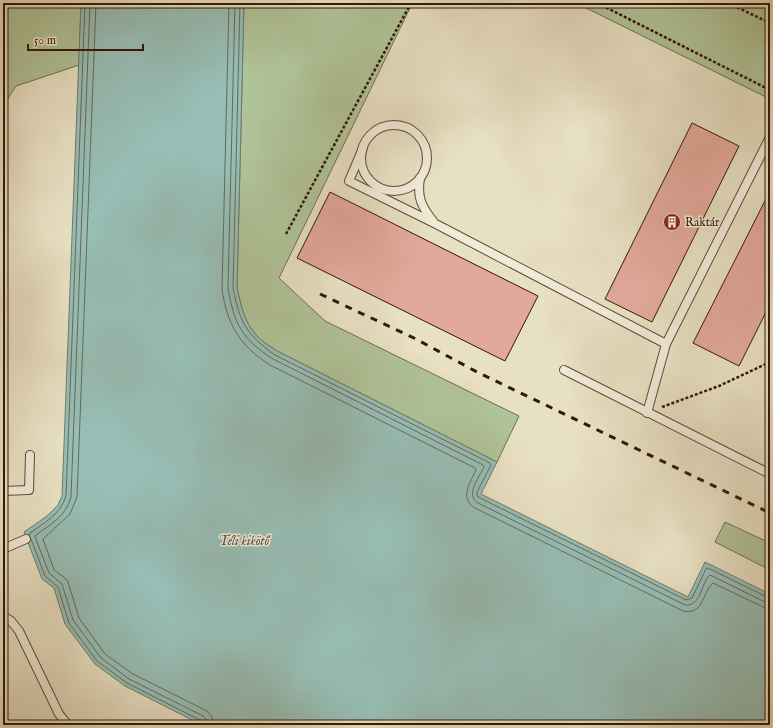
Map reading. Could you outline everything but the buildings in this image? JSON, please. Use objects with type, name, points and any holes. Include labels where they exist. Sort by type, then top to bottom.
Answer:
[{"type":"lane","points":[[363,148],[361,158],[364,171],[372,183],[380,188],[390,191],[402,190],[412,186],[420,178],[425,168],[427,157],[425,146],[419,136],[410,130],[399,126],[390,126],[381,128],[373,133],[363,148],[349,181],[434,223],[666,344]]},
{"type":"lane","points":[[647,412],[666,344],[770,137]]},
{"type":"lane","points":[[420,178],[419,195],[421,203],[434,223]]},
{"type":"lane","points":[[564,370],[770,474]]},
{"type":"lane","points":[[3,492],[29,490],[30,455]]},
{"type":"lane","points":[[3,549],[26,539]]},
{"type":"lane","points":[[3,616],[11,621],[19,631],[59,714],[68,725]]},
{"type":"path","points":[[286,234],[411,3]]},
{"type":"path","points":[[597,3],[770,90]]},
{"type":"path","points":[[728,3],[770,23]]},
{"type":"path","points":[[647,412],[719,386],[770,362]]},
{"type":"green space","points":[[3,3],[81,3],[79,65],[16,86],[3,106]]},
{"type":"green space","points":[[244,3],[415,3],[409,10],[279,278],[325,321],[519,416],[497,462],[277,351],[263,342],[249,325],[237,288]]},
{"type":"green space","points":[[576,3],[770,3],[770,99]]},
{"type":"green space","points":[[725,522],[770,543],[770,570],[715,542]]},
{"type":"water","name":"Téli kikötő","points":[[81,3],[244,3],[237,288],[244,313],[252,330],[261,340],[277,351],[497,462],[481,494],[688,597],[705,562],[770,594],[770,725],[202,725],[125,686],[95,664],[65,624],[54,588],[42,579],[24,532],[47,516],[58,505],[62,496]]},
{"type":"railway","points":[[320,294],[414,338],[477,372],[770,513]]},
{"type":"place","name":"Raktár","points":[[672,222]]}]
